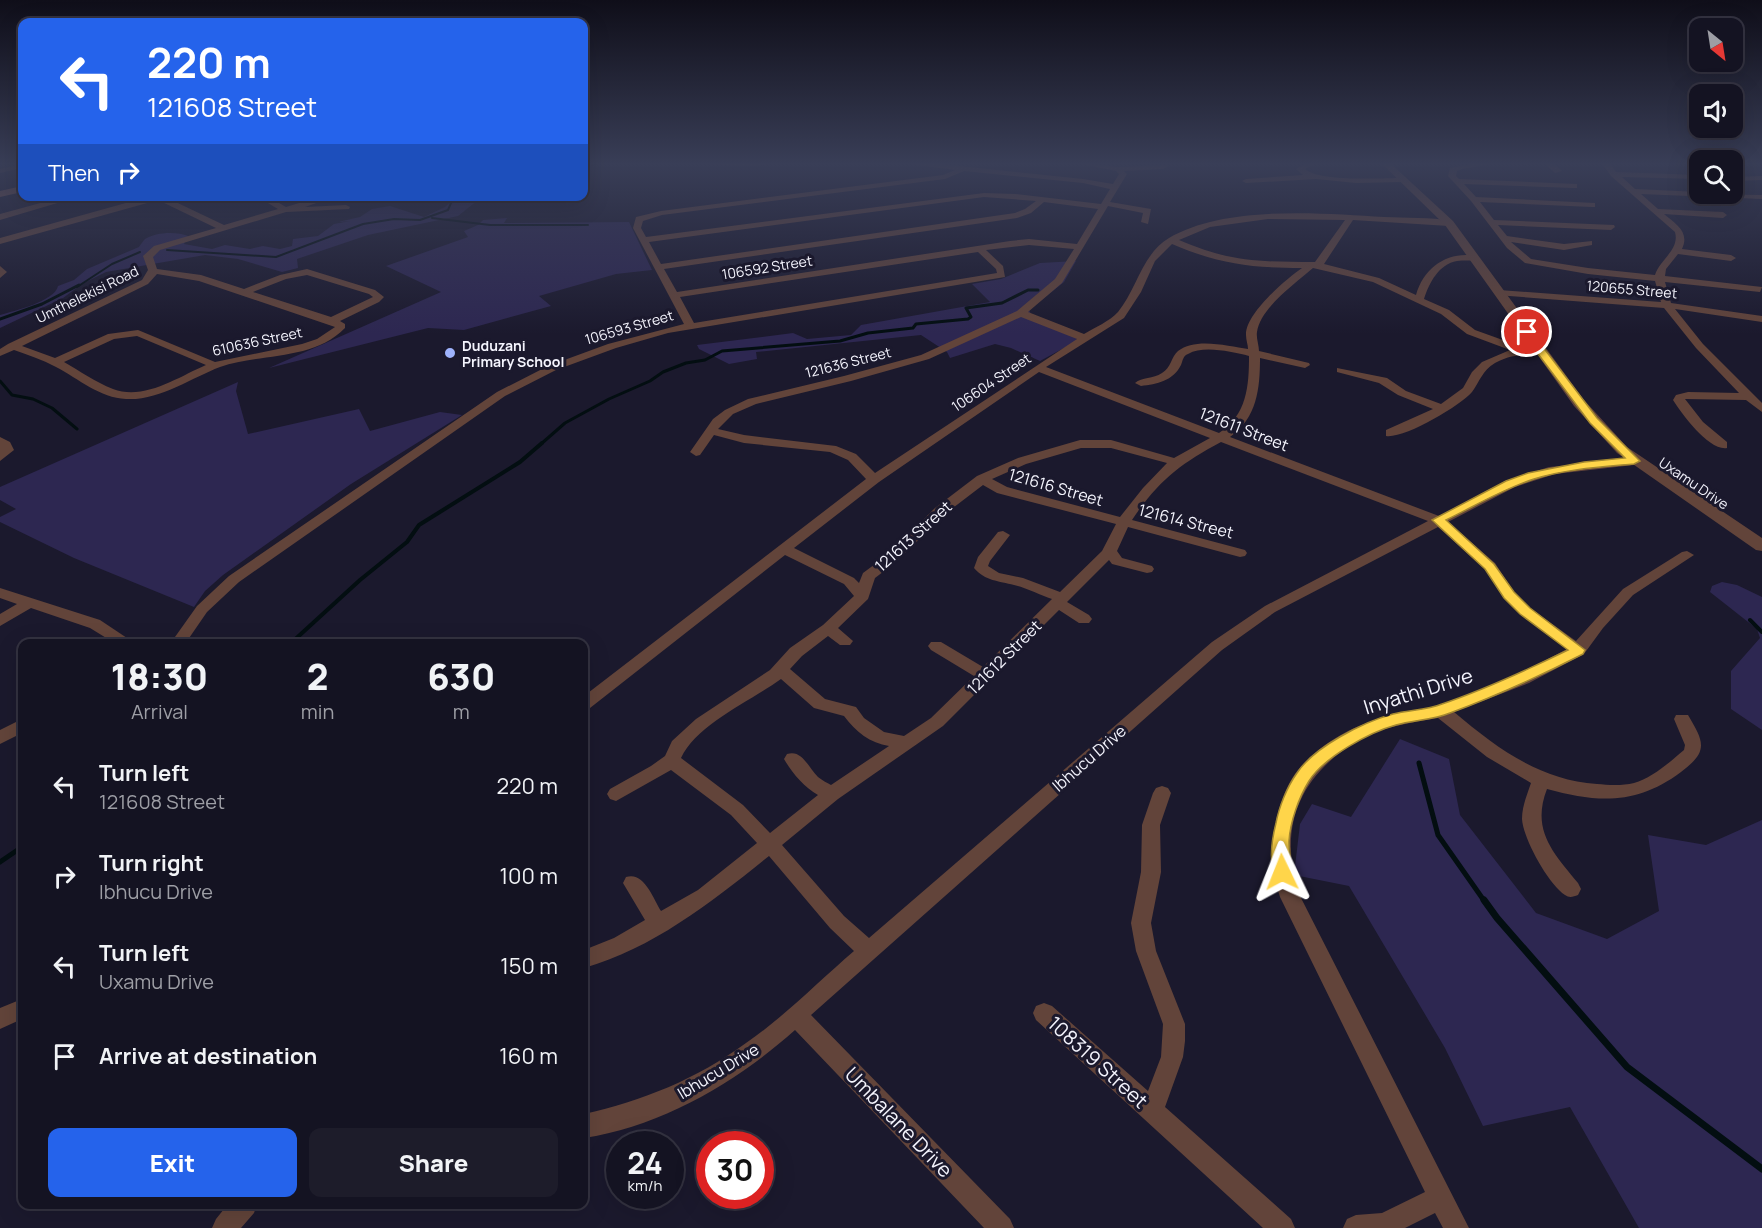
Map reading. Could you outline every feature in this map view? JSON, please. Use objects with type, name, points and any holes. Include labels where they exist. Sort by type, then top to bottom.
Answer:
[{"type":"street","points":[[0,241],[77,219]]},
{"type":"street","points":[[204,219],[223,228]]},
{"type":"street","name":"Umthelekisi Road","points":[[0,353],[145,282],[153,276],[154,271],[148,256],[153,251],[253,219]]},
{"type":"street","points":[[639,219],[637,222],[658,267],[690,325]]},
{"type":"street","points":[[645,240],[795,219]]},
{"type":"street","points":[[658,267],[987,219]]},
{"type":"street","name":"121636 Street","points":[[696,453],[722,418],[752,401],[847,379],[925,357],[1021,313],[1059,281],[1095,219]]},
{"type":"street","name":"106604 Street","points":[[588,701],[874,479],[1125,311],[1151,260],[1171,240],[1208,225],[1246,219]]},
{"type":"street","name":"121612 Street","points":[[588,957],[621,945],[705,896],[832,795],[937,722],[986,675],[1098,565],[1145,493],[1176,462],[1222,438],[1237,426],[1252,401],[1254,353],[1251,333],[1253,326],[1266,306],[1286,284],[1313,266],[1349,219]]},
{"type":"street","name":"106604 Street","points":[[1389,219],[1449,223]]},
{"type":"street","name":"Uxamu Drive","points":[[1445,219],[1593,421],[1634,461],[1762,546]]},
{"type":"street","points":[[1489,219],[1520,256],[1536,263],[1760,289]]},
{"type":"street","points":[[1666,219],[1679,231],[1681,239],[1677,251],[1661,270],[1659,278],[1667,305],[1701,346],[1762,409]]},
{"type":"street","points":[[1491,222],[1611,227]]},
{"type":"street","points":[[1505,238],[1564,247],[1588,243]]},
{"type":"street","points":[[1171,240],[1201,253],[1228,261],[1313,266],[1376,280],[1420,298],[1445,312],[1471,332],[1521,350],[1541,351]]},
{"type":"street","name":"106592 Street","points":[[673,295],[1029,242],[1079,247]]},
{"type":"street","name":"106593 Street","points":[[181,639],[202,609],[234,579],[501,394],[552,368],[640,337],[690,325],[1002,275],[1000,268],[980,249]]},
{"type":"street","points":[[1677,251],[1731,258]]},
{"type":"street","points":[[1420,298],[1421,289],[1428,277],[1446,262],[1456,258],[1473,258]]},
{"type":"street","points":[[0,269],[2,272],[0,275]]},
{"type":"street","points":[[154,271],[201,278],[332,321],[379,297],[368,290],[307,272],[283,277],[244,292]]},
{"type":"street","name":"120655 Street","points":[[1499,293],[1667,305],[1762,319]]},
{"type":"street","points":[[1021,313],[1086,339]]},
{"type":"street","name":"610636 Street","points":[[12,346],[55,362],[109,390],[129,396],[150,392],[214,365],[315,343],[338,331],[341,326],[332,321]]},
{"type":"street","points":[[55,362],[112,336],[138,333],[214,365]]},
{"type":"street","points":[[1141,383],[1157,381],[1164,377],[1172,370],[1182,352],[1196,346],[1254,353],[1305,364]]},
{"type":"street","points":[[1390,433],[1415,425],[1468,389],[1475,376],[1489,362],[1521,350]]},
{"type":"street","name":"121611 Street","points":[[1038,368],[1438,520]]},
{"type":"street","points":[[1341,370],[1390,384],[1400,388],[1402,393],[1441,408]]},
{"type":"street","points":[[1723,445],[1711,437],[1686,411],[1679,400],[1680,397],[1688,395],[1750,398]]},
{"type":"street","points":[[712,431],[744,440],[838,451],[852,457],[874,479]]},
{"type":"street","points":[[0,441],[6,445],[8,450],[0,458]]},
{"type":"street","name":"121613 Street","points":[[863,596],[868,576],[891,559],[939,511],[995,471],[1080,444],[1111,444],[1176,462]]},
{"type":"street","name":"Ibhucu Drive","points":[[588,1125],[627,1116],[681,1094],[733,1066],[797,1016],[868,951],[1217,646],[1270,609],[1510,484],[1532,476],[1584,465],[1634,461]]},
{"type":"street","name":"121616 Street","points":[[982,479],[1002,490],[1123,524]]},
{"type":"street","points":[[1438,520],[1490,566],[1509,595],[1525,611],[1578,650]]},
{"type":"street","name":"121614 Street","points":[[1123,524],[1240,553]]},
{"type":"street","points":[[1003,535],[983,560],[981,568],[995,577],[1018,581],[1060,601],[1084,619]]},
{"type":"street","points":[[616,794],[657,771],[670,760],[678,746],[702,723],[744,697],[780,669],[796,652],[828,629],[863,596],[849,580],[785,549]]},
{"type":"street","points":[[1109,550],[1117,561],[1147,569]]},
{"type":"street","name":"Inyathi Drive","points":[[1456,1228],[1290,897],[1282,872],[1281,840],[1287,812],[1303,776],[1322,758],[1354,735],[1394,720],[1441,711],[1523,679],[1578,650],[1598,624],[1628,592],[1687,555]]},
{"type":"street","points":[[849,580],[868,576]]},
{"type":"street","points":[[0,593],[94,624],[120,639]]},
{"type":"street","points":[[0,621],[28,603]]},
{"type":"street","points":[[828,629],[844,640]]},
{"type":"street","points":[[936,646],[986,675]]},
{"type":"street","points":[[780,669],[820,704],[850,711],[858,722],[879,738],[909,743]]},
{"type":"street","points":[[1441,711],[1511,765],[1541,781],[1572,789],[1611,792],[1637,789],[1692,753],[1695,745],[1682,719]]},
{"type":"street","points":[[0,738],[18,728]]},
{"type":"street","points":[[793,759],[813,783],[832,795]]},
{"type":"street","points":[[670,760],[737,810],[837,922],[868,951]]},
{"type":"street","points":[[1541,781],[1532,807],[1532,833],[1544,855],[1571,889]]},
{"type":"street","name":"108319 Street","points":[[1152,1112],[1172,1057],[1174,1041],[1174,1024],[1146,951],[1141,923],[1151,872],[1151,825],[1162,793]]},
{"type":"street","points":[[633,883],[659,924]]},
{"type":"street","points":[[0,1019],[18,1011]]},
{"type":"street","name":"108319 Street","points":[[1044,1013],[1282,1228]]},
{"type":"street","name":"Umbalane Drive","points":[[797,1016],[1001,1228]]},
{"type":"street","points":[[1356,1228],[1384,1225],[1440,1198]]},
{"type":"street","points":[[225,1228],[241,1209]]},
{"type":"shaded area","points":[[350,219],[442,219],[368,235],[297,259],[298,268],[282,272],[238,259],[205,255],[106,272],[82,284],[63,298],[0,328],[0,315],[42,301],[50,296],[58,286],[74,280],[87,269],[139,247],[145,239],[154,235],[183,234],[188,236],[184,244],[212,249],[225,245],[250,249],[263,246],[280,249],[292,246],[293,239],[318,236],[334,224],[350,221],[338,222]]},
{"type":"shaded area","points":[[506,219],[504,223],[629,222],[652,270],[616,274],[539,296],[551,306],[464,330],[428,328],[269,368],[441,292],[386,266],[468,237],[464,231],[478,225],[483,220]]},
{"type":"shaded area","points":[[1076,261],[1064,282],[1029,310],[1031,314],[1075,331],[1077,341],[1040,361],[1011,348],[995,344],[950,358],[947,352],[921,335],[756,352],[757,359],[729,364],[699,349],[697,345],[793,333],[807,339],[851,335],[861,325],[990,302],[972,284],[1001,279],[1040,263]]},
{"type":"shaded area","points":[[238,382],[236,391],[248,434],[359,409],[370,431],[440,412],[462,415],[351,484],[223,575],[205,591],[194,607],[74,558],[0,522],[0,517],[16,509],[0,500],[0,487]]},
{"type":"shaded area","points":[[1722,582],[1737,585],[1762,597],[1762,730],[1731,709],[1731,671],[1760,638],[1757,629],[1710,592],[1712,586]]},
{"type":"shaded area","points":[[1400,739],[1449,759],[1460,815],[1536,913],[1607,939],[1659,911],[1648,835],[1706,845],[1762,820],[1762,1228],[1639,1228],[1570,1107],[1483,1126],[1445,1048],[1349,886],[1294,875],[1300,824],[1312,804],[1351,817]]},
{"type":"waterway","points":[[167,250],[276,257],[363,224],[392,219]]},
{"type":"waterway","points":[[402,219],[422,219]]},
{"type":"waterway","points":[[443,219],[490,225],[588,225]]},
{"type":"waterway","points":[[77,287],[112,264],[140,252]]},
{"type":"waterway","points":[[0,319],[42,304],[79,285]]},
{"type":"waterway","points":[[541,444],[565,423],[609,399],[650,381],[663,372],[686,363],[705,360],[722,351],[840,341],[868,333],[913,328],[916,324],[968,319],[971,317],[966,308],[1002,303],[1028,290],[1038,290]]},
{"type":"waterway","points":[[0,381],[12,395],[33,399],[52,408],[77,429]]},
{"type":"waterway","points":[[295,639],[360,580],[407,542],[419,525],[520,462],[542,443]]},
{"type":"waterway","points":[[1750,620],[1762,632]]},
{"type":"waterway","points":[[1419,763],[1438,835],[1485,902]]},
{"type":"waterway","points":[[0,862],[18,850]]},
{"type":"waterway","points":[[1484,900],[1497,918],[1627,1067],[1762,1169]]},
{"type":"place","name":"Duduzani Primary School","points":[[450,353]]},
{"type":"route","points":[[1282,872],[1281,840],[1287,812],[1303,776],[1337,746],[1354,735],[1394,720],[1441,711],[1523,679],[1578,650],[1525,611],[1509,595],[1490,566],[1438,520],[1510,484],[1532,476],[1584,465],[1634,461],[1593,421],[1527,332]]}]
